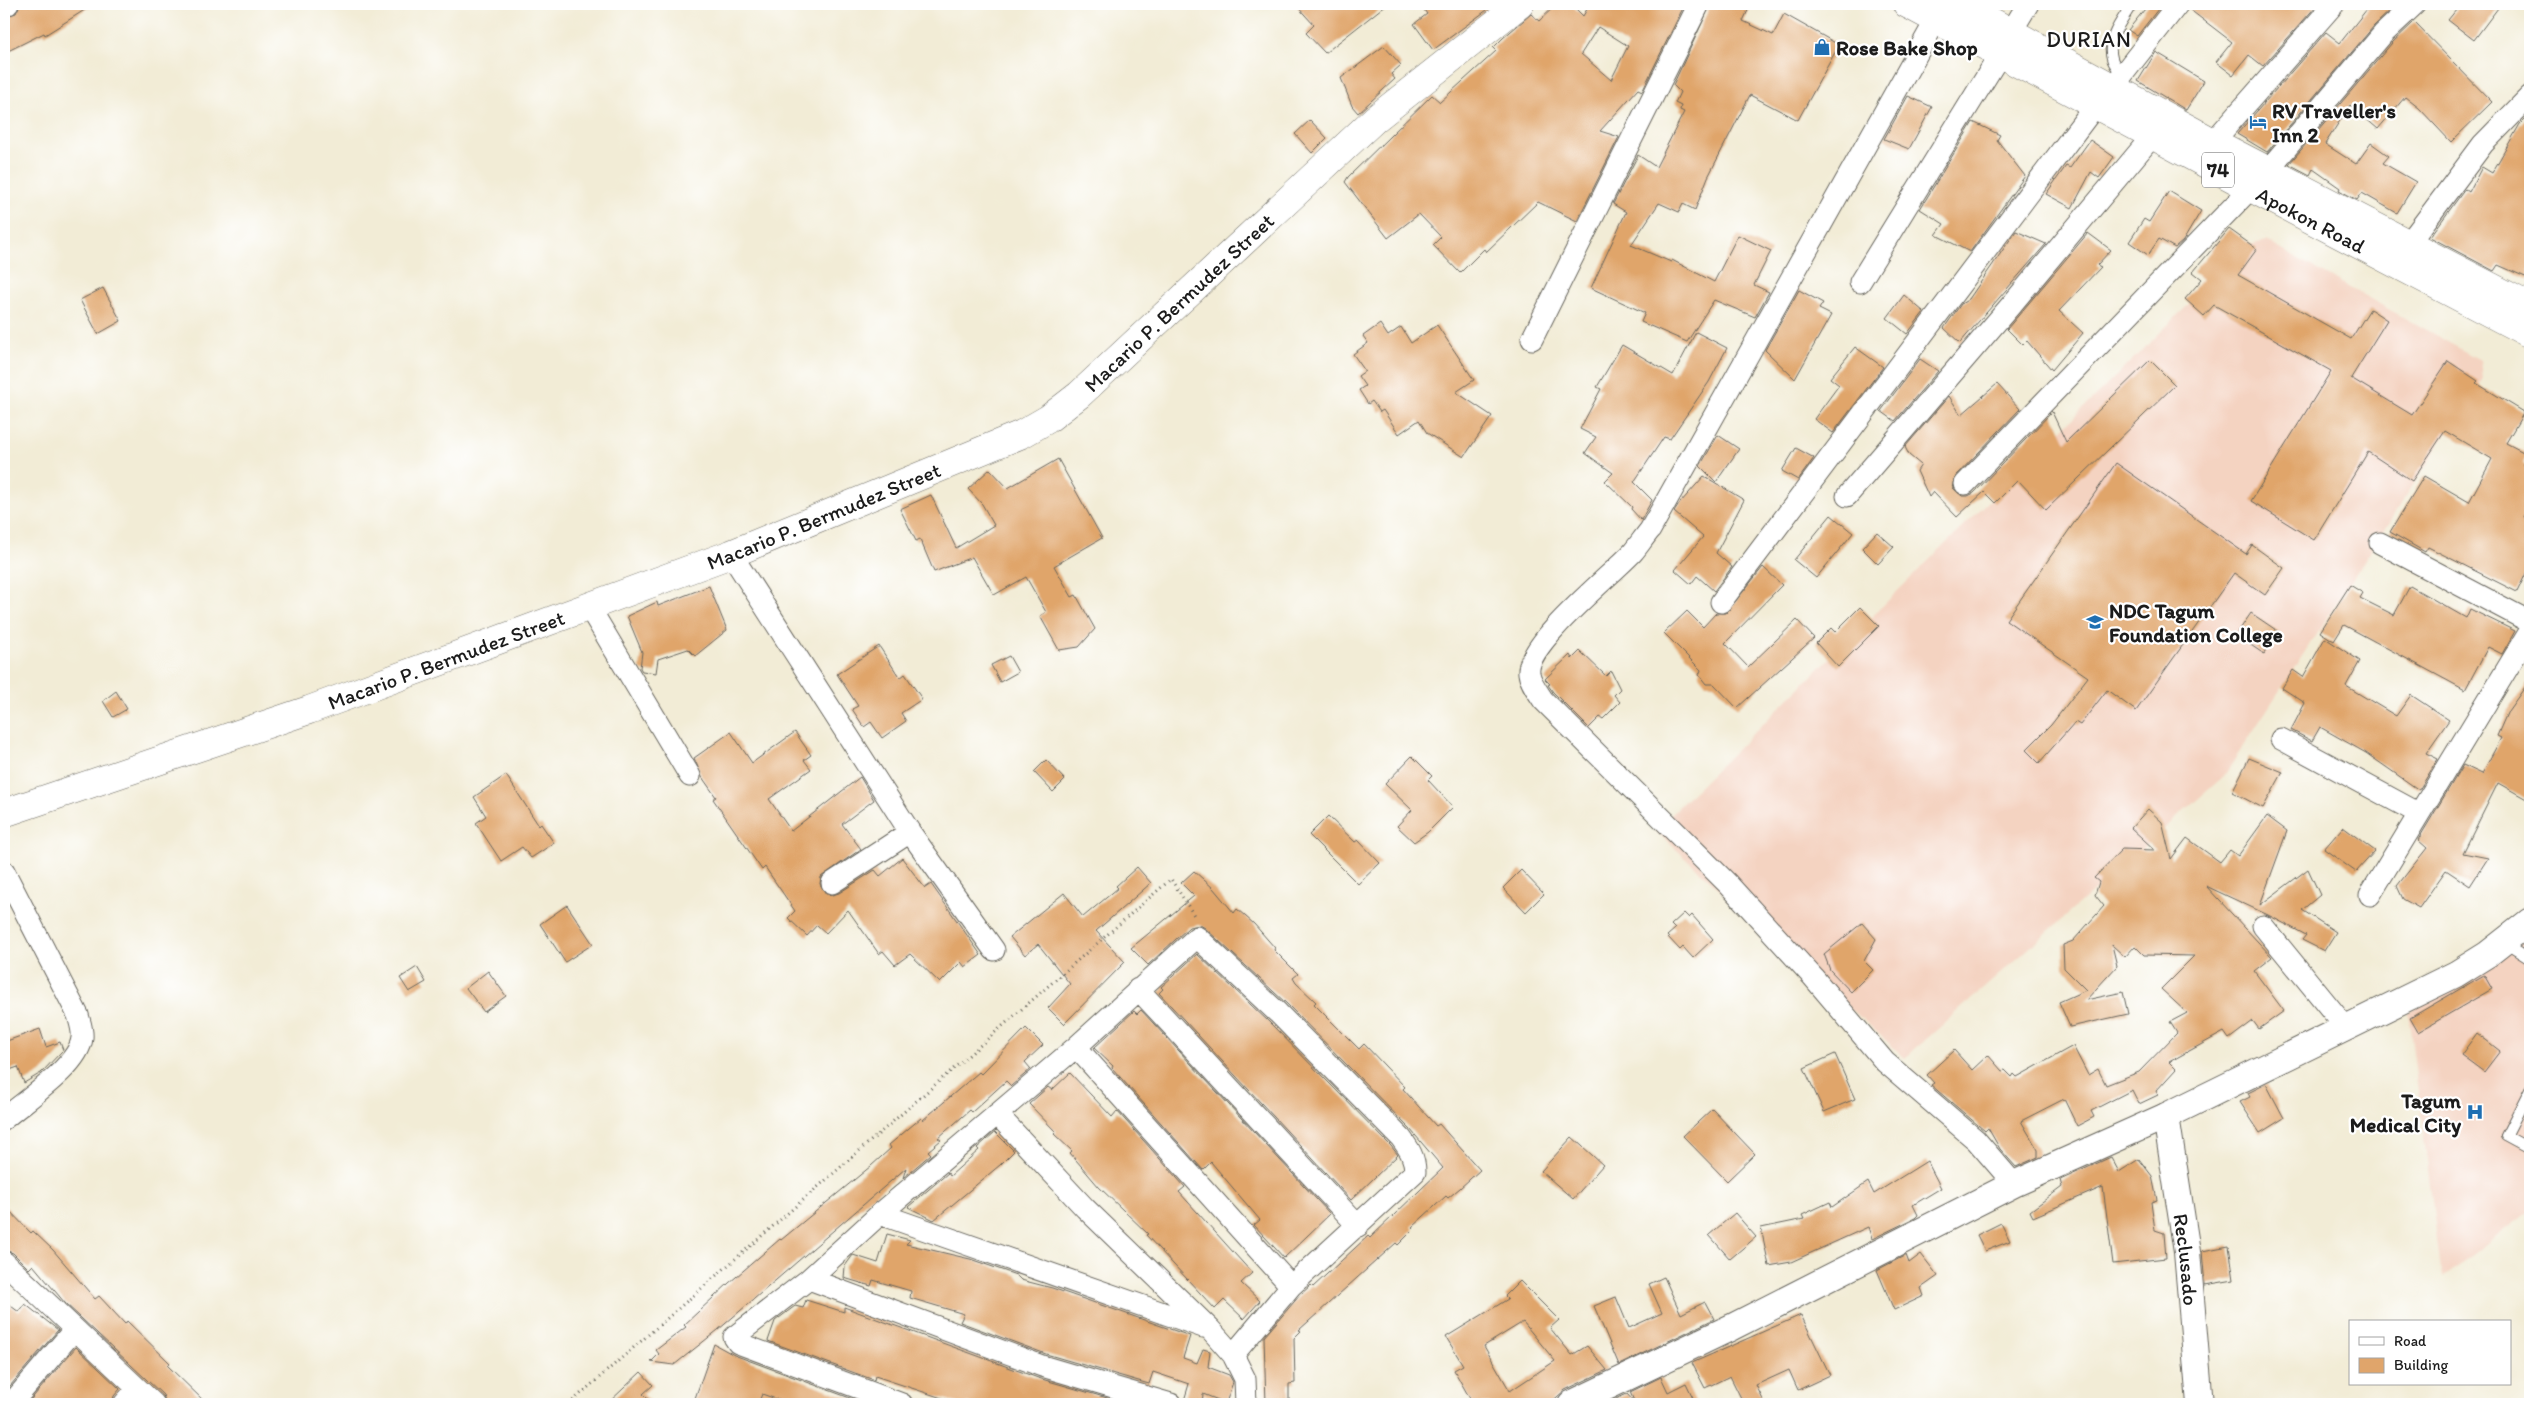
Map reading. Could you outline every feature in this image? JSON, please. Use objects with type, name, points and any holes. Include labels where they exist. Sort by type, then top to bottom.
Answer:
[{"type":"main road","name":"Macario P. Bermudez Street","points":[[4,812],[309,710],[589,607],[731,554],[1022,434],[1048,419],[1079,395],[1375,119],[1520,4]]},
{"type":"main road","name":"Apokon Road","points":[[1907,4],[1947,9],[2006,42],[2110,89],[2213,142],[2259,180]]},
{"type":"main road","name":"Apokon Road","points":[[2110,89],[2154,134],[2259,180],[2401,253],[2530,307]]},
{"type":"main road","name":"Apokon Road","points":[[2401,253],[2530,334]]},
{"type":"street","points":[[4,5],[8,4]]},
{"type":"street","points":[[1532,339],[1699,4]]},
{"type":"street","points":[[1860,282],[2028,4]]},
{"type":"street","points":[[1721,602],[2110,89],[2178,4]]},
{"type":"street","points":[[2213,142],[2334,4]]},
{"type":"street","points":[[1965,484],[2259,180],[2378,40],[2415,4]]},
{"type":"street","points":[[1947,9],[1650,530],[1633,552],[1552,631],[1531,659],[1528,672],[1533,685],[1543,700],[1728,884],[1813,977],[1885,1062],[1976,1140],[2014,1184]]},
{"type":"street","points":[[2401,253],[2483,144],[2530,96]]},
{"type":"street","points":[[1847,496],[2012,304],[2154,134]]},
{"type":"street","points":[[2380,542],[2530,622]]},
{"type":"street","points":[[731,554],[910,832],[994,950]]},
{"type":"street","points":[[589,607],[690,776]]},
{"type":"street","points":[[2370,895],[2530,631]]},
{"type":"street","points":[[2281,740],[2418,813]]},
{"type":"street","points":[[832,883],[910,832]]},
{"type":"street","points":[[4,871],[78,1015],[82,1029],[82,1040],[69,1064],[4,1119]]},
{"type":"street","points":[[1571,1404],[1732,1327],[2014,1184],[2166,1116],[2462,971],[2504,942],[2530,921]]},
{"type":"street","points":[[2263,926],[2347,1028]]},
{"type":"street","points":[[902,1404],[847,1385],[736,1341],[736,1335],[809,1279],[880,1214],[1076,1047],[1197,937],[1284,1020],[1401,1138],[1410,1150],[1415,1162],[1415,1172],[1291,1286],[1233,1355]]},
{"type":"street","points":[[1138,989],[1358,1226]]},
{"type":"street","points":[[1076,1047],[1291,1286]]},
{"type":"street","points":[[997,1114],[1085,1208],[1210,1329],[1233,1355],[1245,1379],[1246,1404]]},
{"type":"street","name":"Reclusado","points":[[2166,1116],[2187,1252],[2200,1404]]},
{"type":"street","points":[[880,1214],[1210,1329]]},
{"type":"street","points":[[4,1264],[74,1330],[131,1397],[154,1404]]},
{"type":"street","points":[[809,1279],[1042,1366],[1170,1404]]},
{"type":"street","points":[[11,1404],[74,1330]]},
{"type":"lane","points":[[2110,89],[2112,44],[2115,32],[2132,4]]},
{"type":"lane","points":[[2504,942],[2530,959]]},
{"type":"lane","points":[[2530,1089],[2506,1136],[2530,1148]]},
{"type":"path","points":[[569,1404],[1171,878],[1196,919],[1197,937]]},
{"type":"shaded area","name":"NDC Tagum Foundation College","points":[[2266,241],[2480,360],[2482,379],[2224,776],[1905,1058],[1655,830],[2249,245]]},
{"type":"shaded area","name":"Tagum Medical City","points":[[2530,933],[2530,1210],[2442,1278],[2408,1013],[2479,973]]},
{"type":"building","points":[[20,4],[94,4],[45,35],[44,33],[4,53],[4,17],[16,13]]},
{"type":"building","points":[[1295,4],[1387,4],[1325,53],[1306,33],[1314,25]]},
{"type":"building","points":[[1420,4],[1495,4],[1433,50],[1414,24],[1427,14]]},
{"type":"building","points":[[1557,4],[1571,4],[1583,16],[1590,4],[1685,4],[1642,91],[1638,89],[1600,131],[1619,137],[1577,221],[1538,202],[1486,252],[1484,249],[1460,273],[1433,245],[1441,237],[1419,214],[1388,238],[1345,182],[1348,177],[1432,95],[1440,102],[1496,51],[1493,48],[1531,14],[1539,21]],"holes":[[[1598,27],[1628,46],[1611,80],[1581,54]]]},
{"type":"building","points":[[1711,4],[1751,4],[1743,21],[1773,35],[1784,14],[1839,45],[1798,120],[1750,95],[1708,177],[1695,210],[1683,204],[1679,212],[1659,203],[1631,245],[1671,262],[1672,260],[1714,282],[1738,235],[1771,251],[1754,285],[1769,292],[1755,317],[1714,300],[1687,342],[1641,322],[1645,313],[1591,288],[1626,212],[1613,204],[1638,155],[1656,167],[1684,112],[1680,110],[1681,106],[1675,103],[1680,92],[1673,85]]},
{"type":"building","points":[[2149,4],[2162,4],[2137,36],[2128,30]]},
{"type":"building","points":[[2190,4],[2318,4],[2263,66],[2249,55],[2233,75],[2216,62],[2232,42],[2189,9]]},
{"type":"building","points":[[2371,4],[2396,5],[2374,26],[2267,152],[2237,134],[2326,32],[2340,43]]},
{"type":"building","points":[[2461,4],[2501,4],[2474,40],[2448,20]]},
{"type":"building","points":[[2414,22],[2492,102],[2451,142],[2419,108],[2405,97],[2378,129],[2350,105],[2325,144],[2356,164],[2371,143],[2389,156],[2383,163],[2416,182],[2397,213],[2362,193],[2357,200],[2339,190],[2340,188],[2313,169],[2310,175],[2289,164],[2392,43]]},
{"type":"building","points":[[1384,46],[1401,65],[1391,74],[1395,79],[1358,113],[1352,106],[1341,78]]},
{"type":"building","points":[[2156,52],[2204,81],[2186,110],[2138,81]]},
{"type":"building","points":[[1908,96],[1932,107],[1909,149],[1884,139]]},
{"type":"building","points":[[2530,114],[2530,279],[2498,265],[2494,271],[2430,237],[2465,189],[2469,192],[2482,167],[2492,173],[2520,124]]},
{"type":"building","points":[[1310,120],[1327,138],[1312,153],[1295,134]]},
{"type":"building","points":[[1973,122],[2000,135],[1997,140],[2025,176],[1970,252],[1936,235],[1944,224],[1920,209]]},
{"type":"building","points":[[2090,140],[2114,157],[2099,178],[2091,172],[2072,208],[2046,194],[2066,166],[2070,168]]},
{"type":"building","points":[[2169,191],[2201,211],[2183,241],[2175,248],[2159,239],[2148,255],[2129,242],[2144,219],[2149,222]]},
{"type":"building","points":[[2229,229],[2257,249],[2238,275],[2351,339],[2370,309],[2387,320],[2351,378],[2412,415],[2448,361],[2478,381],[2476,383],[2524,412],[2506,443],[2527,454],[2523,464],[2530,467],[2530,505],[2524,517],[2530,519],[2530,565],[2517,592],[2428,547],[2425,552],[2390,532],[2424,476],[2469,502],[2492,459],[2445,431],[2412,481],[2368,452],[2314,540],[2251,501],[2331,371],[2214,305],[2204,316],[2185,299],[2202,279],[2193,272]]},
{"type":"building","points":[[2016,231],[2046,244],[1960,343],[1944,328],[1961,304],[1969,299]]},
{"type":"building","points":[[2088,233],[2111,250],[2097,265],[2101,267],[2059,311],[2083,333],[2052,370],[2027,341],[2023,345],[2007,329]]},
{"type":"building","points":[[103,288],[121,321],[98,334],[80,300]]},
{"type":"building","points":[[1799,290],[1823,303],[1819,309],[1831,315],[1795,379],[1765,350]]},
{"type":"building","points":[[1904,295],[1924,312],[1907,334],[1887,318]]},
{"type":"building","points":[[1380,324],[1388,336],[1401,327],[1411,343],[1437,325],[1474,380],[1456,392],[1492,416],[1464,457],[1427,433],[1419,420],[1399,434],[1383,410],[1380,412],[1372,401],[1368,404],[1359,390],[1365,386],[1358,376],[1365,371],[1353,354],[1368,343],[1363,336]]},
{"type":"building","points":[[1696,332],[1727,348],[1709,382],[1670,439],[1664,437],[1634,482],[1652,500],[1641,520],[1631,509],[1632,507],[1605,481],[1613,473],[1585,453],[1596,437],[1580,429],[1601,389],[1597,387],[1622,345],[1673,375]]},
{"type":"building","points":[[1855,347],[1883,367],[1833,433],[1814,419],[1839,385],[1830,378]]},
{"type":"building","points":[[1920,359],[1938,371],[1895,421],[1881,411]]},
{"type":"building","points":[[2150,360],[2175,385],[2046,510],[2018,480],[1995,503],[1984,492],[1957,517],[1933,492],[1929,497],[1917,471],[1921,465],[1909,455],[1905,447],[1949,396],[1961,415],[1997,384],[2020,409],[1956,476],[1953,488],[1962,496],[1968,496],[1974,493],[2052,412],[2066,442]]},
{"type":"building","points":[[1718,435],[1739,449],[1716,482],[1700,466]]},
{"type":"building","points":[[1796,448],[1814,458],[1798,480],[1782,471]]},
{"type":"building","points":[[1058,459],[1102,538],[1054,566],[1072,597],[1076,595],[1095,629],[1079,647],[1059,650],[1040,616],[1046,612],[1026,577],[994,595],[972,557],[934,572],[920,539],[916,541],[900,509],[931,495],[956,548],[994,525],[982,504],[968,489],[990,469],[1008,488]]},
{"type":"building","points":[[2116,463],[2246,554],[2252,545],[2284,568],[2265,595],[2234,573],[2136,711],[2107,690],[2080,725],[2075,722],[2039,763],[2026,750],[2051,725],[2088,677],[2006,620]]},
{"type":"building","points":[[1704,476],[1744,500],[1716,553],[1732,567],[1714,591],[1697,576],[1691,584],[1675,570],[1703,537],[1674,512]]},
{"type":"building","points":[[1831,515],[1853,533],[1816,578],[1794,560]]},
{"type":"building","points":[[1877,532],[1894,547],[1878,564],[1862,548]]},
{"type":"building","points":[[1763,567],[1782,585],[1725,643],[1748,667],[1797,620],[1814,638],[1737,708],[1714,684],[1706,684],[1699,675],[1701,670],[1664,633],[1687,611],[1703,627],[1716,613],[1726,613]]},
{"type":"building","points":[[2350,585],[2363,593],[2360,598],[2394,615],[2410,586],[2466,618],[2470,609],[2515,631],[2502,654],[2488,647],[2465,690],[2344,625],[2334,641],[2320,632]]},
{"type":"building","points":[[709,586],[727,630],[695,656],[688,649],[658,659],[656,673],[642,671],[640,668],[642,652],[627,616],[657,602],[658,606]]},
{"type":"building","points":[[1860,607],[1879,626],[1838,667],[1816,643],[1831,628],[1835,632]]},
{"type":"building","points":[[2251,613],[2279,632],[2264,654],[2236,635]]},
{"type":"building","points":[[2325,638],[2360,661],[2346,686],[2396,716],[2411,695],[2449,720],[2426,753],[2438,759],[2419,790],[2366,753],[2320,727],[2312,741],[2291,730],[2305,703],[2282,688],[2293,670],[2303,677]]},
{"type":"building","points":[[879,646],[900,678],[905,674],[922,699],[901,713],[906,721],[882,738],[871,722],[864,727],[852,709],[858,706],[837,674]]},
{"type":"building","points":[[1580,651],[1606,676],[1611,671],[1620,689],[1614,695],[1620,702],[1603,719],[1600,717],[1589,728],[1553,692],[1548,685],[1550,684],[1545,679],[1570,655],[1572,659]]},
{"type":"building","points":[[1009,656],[1018,672],[1000,682],[991,665]]},
{"type":"building","points":[[2530,680],[2530,801],[2498,783],[2463,853],[2488,858],[2470,886],[2446,870],[2419,908],[2403,899],[2397,886],[2427,848],[2418,840],[2463,765],[2482,774],[2501,738],[2497,736],[2508,711]]},
{"type":"building","points":[[116,691],[127,709],[113,717],[103,701]]},
{"type":"building","points":[[731,732],[752,763],[795,732],[811,755],[804,760],[811,769],[769,799],[791,831],[860,777],[874,800],[842,824],[861,849],[821,877],[820,884],[826,894],[839,893],[875,870],[880,876],[902,858],[925,888],[931,884],[981,955],[965,967],[961,962],[940,983],[910,954],[895,965],[883,951],[879,954],[848,910],[826,933],[817,925],[807,936],[788,918],[795,911],[765,867],[762,870],[713,799],[716,797],[702,777],[694,758]]},
{"type":"building","points":[[1412,756],[1432,776],[1428,780],[1453,807],[1428,832],[1414,842],[1397,826],[1412,810],[1385,784]]},
{"type":"building","points":[[2249,758],[2283,772],[2263,808],[2232,792]]},
{"type":"building","points":[[1046,760],[1065,780],[1053,792],[1034,772]]},
{"type":"building","points":[[506,775],[539,826],[541,824],[554,843],[531,858],[522,847],[501,861],[476,823],[486,816],[474,797]]},
{"type":"building","points":[[2148,809],[2162,822],[2171,859],[2187,838],[2220,862],[2230,850],[2238,856],[2267,816],[2287,831],[2260,905],[2308,869],[2320,895],[2302,910],[2336,932],[2324,951],[2302,940],[2306,935],[2206,886],[2272,957],[2254,971],[2284,1011],[2259,1029],[2253,1021],[2229,1039],[2224,1032],[2169,1062],[2176,1069],[2156,1091],[2158,1095],[2139,1104],[2132,1090],[2091,1111],[2094,1117],[2077,1126],[2064,1099],[2021,1121],[2038,1150],[2038,1157],[2016,1167],[2000,1149],[1988,1128],[1985,1131],[1931,1085],[1934,1083],[1927,1075],[1954,1050],[1972,1070],[1988,1055],[2002,1071],[2005,1070],[2012,1077],[2014,1074],[2017,1077],[2073,1046],[2088,1075],[2098,1069],[2106,1085],[2139,1072],[2177,1033],[2170,1022],[2187,1013],[2161,989],[2194,956],[2144,955],[2135,946],[2125,957],[2112,945],[2117,966],[2086,1000],[2123,992],[2128,1014],[2070,1027],[2059,1002],[2086,990],[2064,968],[2063,945],[2073,941],[2104,906],[2095,895],[2099,882],[2094,878],[2122,849],[2155,850],[2131,828]]},
{"type":"building","points":[[1328,816],[1355,842],[1358,840],[1380,863],[1358,884],[1309,835]]},
{"type":"building","points":[[2343,827],[2375,851],[2356,872],[2324,849]]},
{"type":"building","points":[[1137,867],[1151,883],[1096,931],[1125,962],[1064,1024],[1048,1008],[1070,984],[1038,944],[1025,955],[1010,937],[1064,893],[1083,917],[1118,888],[1116,886]]},
{"type":"building","points":[[1521,870],[1544,894],[1526,912],[1503,888]]},
{"type":"building","points":[[1194,871],[1213,888],[1234,913],[1237,909],[1254,924],[1275,948],[1274,950],[1298,974],[1293,978],[1316,1002],[1314,1004],[1359,1049],[1364,1044],[1405,1087],[1403,1089],[1436,1126],[1439,1124],[1480,1170],[1448,1198],[1446,1196],[1412,1227],[1414,1229],[1398,1245],[1396,1243],[1299,1330],[1301,1331],[1294,1338],[1295,1383],[1289,1384],[1289,1404],[1266,1404],[1264,1337],[1300,1295],[1311,1285],[1313,1287],[1368,1236],[1370,1238],[1443,1168],[1410,1129],[1287,1004],[1205,928],[1200,925],[1189,927],[1148,965],[1131,948],[1194,896],[1181,883]]},
{"type":"building","points":[[567,905],[593,944],[565,962],[540,924]]},
{"type":"building","points":[[1684,913],[1689,918],[1692,915],[1713,939],[1693,958],[1683,947],[1680,950],[1667,936],[1675,929],[1671,925]]},
{"type":"building","points":[[1862,923],[1876,939],[1864,961],[1873,970],[1851,992],[1830,970],[1824,954]]},
{"type":"building","points":[[1197,954],[1269,1022],[1398,1155],[1351,1200],[1159,993],[1163,989],[1161,987]]},
{"type":"building","points":[[417,967],[426,982],[409,992],[400,978]]},
{"type":"building","points":[[488,971],[506,996],[484,1012],[466,988]]},
{"type":"building","points":[[2484,975],[2492,989],[2418,1032],[2410,1018]]},
{"type":"building","points":[[1141,1010],[1330,1214],[1284,1258],[1254,1225],[1260,1220],[1211,1162],[1203,1170],[1112,1068],[1113,1066],[1094,1048],[1134,1011],[1137,1014]]},
{"type":"building","points":[[1026,1028],[1043,1045],[1025,1062],[1031,1069],[1011,1086],[1006,1081],[972,1112],[970,1110],[938,1138],[941,1140],[928,1151],[931,1154],[903,1178],[906,1168],[718,1330],[674,1365],[651,1362],[659,1354],[656,1350],[686,1327],[684,1325],[729,1283],[780,1239],[871,1166],[891,1148],[889,1145],[921,1118],[923,1120],[979,1072],[981,1074]]},
{"type":"building","points":[[40,1029],[46,1047],[60,1042],[63,1050],[41,1073],[24,1083],[18,1067],[4,1072],[4,1042]]},
{"type":"building","points":[[2477,1033],[2500,1051],[2484,1072],[2461,1055]]},
{"type":"building","points":[[1835,1054],[1855,1099],[1824,1112],[1804,1068]]},
{"type":"building","points":[[1070,1073],[1112,1117],[1117,1111],[1185,1187],[1179,1192],[1252,1273],[1241,1283],[1260,1301],[1244,1319],[1224,1300],[1215,1309],[1146,1235],[1148,1234],[1099,1187],[1070,1153],[1072,1151],[1054,1134],[1056,1132],[1029,1104],[1048,1087],[1052,1090]]},
{"type":"building","points":[[2266,1084],[2284,1118],[2260,1133],[2240,1102],[2250,1097],[2248,1093]]},
{"type":"building","points":[[1712,1109],[1755,1154],[1727,1181],[1683,1136]]},
{"type":"building","points":[[995,1132],[1014,1151],[1000,1165],[934,1220],[908,1207],[948,1173],[950,1176],[979,1150],[977,1148]]},
{"type":"building","points":[[1572,1137],[1603,1165],[1573,1199],[1541,1171]]},
{"type":"building","points":[[2111,1157],[2119,1172],[2139,1159],[2152,1176],[2157,1200],[2151,1202],[2155,1230],[2164,1233],[2166,1258],[2113,1264],[2103,1187],[2033,1217],[2030,1211],[2062,1187],[2060,1180]]},
{"type":"building","points":[[1927,1161],[1941,1188],[1913,1205],[1918,1215],[1915,1218],[1872,1239],[1868,1227],[1791,1262],[1769,1266],[1761,1228],[1804,1219],[1802,1215],[1830,1202],[1832,1207],[1868,1182],[1874,1194]]},
{"type":"building","points":[[4,1205],[31,1233],[33,1231],[53,1250],[95,1299],[99,1296],[125,1324],[127,1321],[170,1363],[167,1365],[207,1404],[166,1404],[163,1395],[65,1303],[33,1265],[29,1269],[13,1253],[4,1250]]},
{"type":"building","points":[[1735,1213],[1756,1237],[1730,1259],[1709,1235]]},
{"type":"building","points":[[2001,1223],[2010,1241],[1985,1251],[1977,1235]]},
{"type":"building","points":[[887,1234],[910,1240],[906,1244],[970,1259],[1016,1275],[1021,1280],[1052,1288],[1190,1336],[1183,1358],[1197,1363],[1203,1349],[1210,1351],[1208,1367],[1229,1375],[1233,1382],[1226,1403],[1203,1394],[1202,1404],[1183,1404],[1189,1384],[1153,1372],[1149,1384],[1046,1354],[960,1322],[964,1314],[910,1298],[911,1291],[873,1280],[871,1286],[844,1278],[845,1266],[853,1255],[878,1263]]},
{"type":"building","points":[[2229,1246],[2234,1280],[2205,1285],[2202,1251]]},
{"type":"building","points":[[1921,1254],[1938,1276],[1921,1288],[1924,1296],[1894,1310],[1877,1270],[1906,1255],[1909,1263]]},
{"type":"building","points":[[1664,1277],[1681,1314],[1705,1302],[1714,1319],[1619,1365],[1594,1306],[1616,1297],[1629,1328],[1662,1313],[1649,1284]]},
{"type":"building","points":[[1520,1281],[1559,1320],[1550,1328],[1572,1355],[1587,1346],[1607,1370],[1565,1390],[1549,1404],[1473,1404],[1454,1370],[1463,1365],[1446,1337],[1508,1299],[1505,1296]],"holes":[[[1523,1322],[1555,1361],[1510,1391],[1484,1346]]]},
{"type":"building","points":[[806,1300],[844,1312],[844,1307],[1038,1378],[1128,1404],[960,1404],[875,1376],[874,1380],[768,1341],[775,1321],[795,1306],[803,1308]]},
{"type":"building","points":[[4,1301],[19,1312],[25,1304],[58,1330],[4,1393]]},
{"type":"building","points":[[1801,1315],[1830,1375],[1798,1390],[1789,1370],[1756,1385],[1765,1404],[1744,1404],[1730,1376],[1705,1388],[1692,1363]]},
{"type":"building","points":[[714,1344],[734,1355],[866,1404],[790,1404],[762,1394],[758,1404],[693,1404]]},
{"type":"building","points":[[76,1347],[120,1389],[114,1396],[112,1404],[27,1404]]},
{"type":"building","points":[[641,1372],[653,1385],[643,1394],[653,1404],[607,1404]]},
{"type":"building","points":[[1661,1377],[1668,1392],[1686,1383],[1696,1404],[1605,1404],[1627,1394],[1635,1403],[1630,1392]]},
{"type":"place","name":"Rose Bake Shop","points":[[1822,47]]},
{"type":"place","name":"RV Traveller's Inn 2","points":[[2258,122]]},
{"type":"place","name":"NDC Tagum Foundation College","points":[[2095,622]]},
{"type":"place","name":"Tagum Medical City","points":[[2475,1112]]},
{"type":"district","name":"DURIAN","points":[[2089,39]]}]
